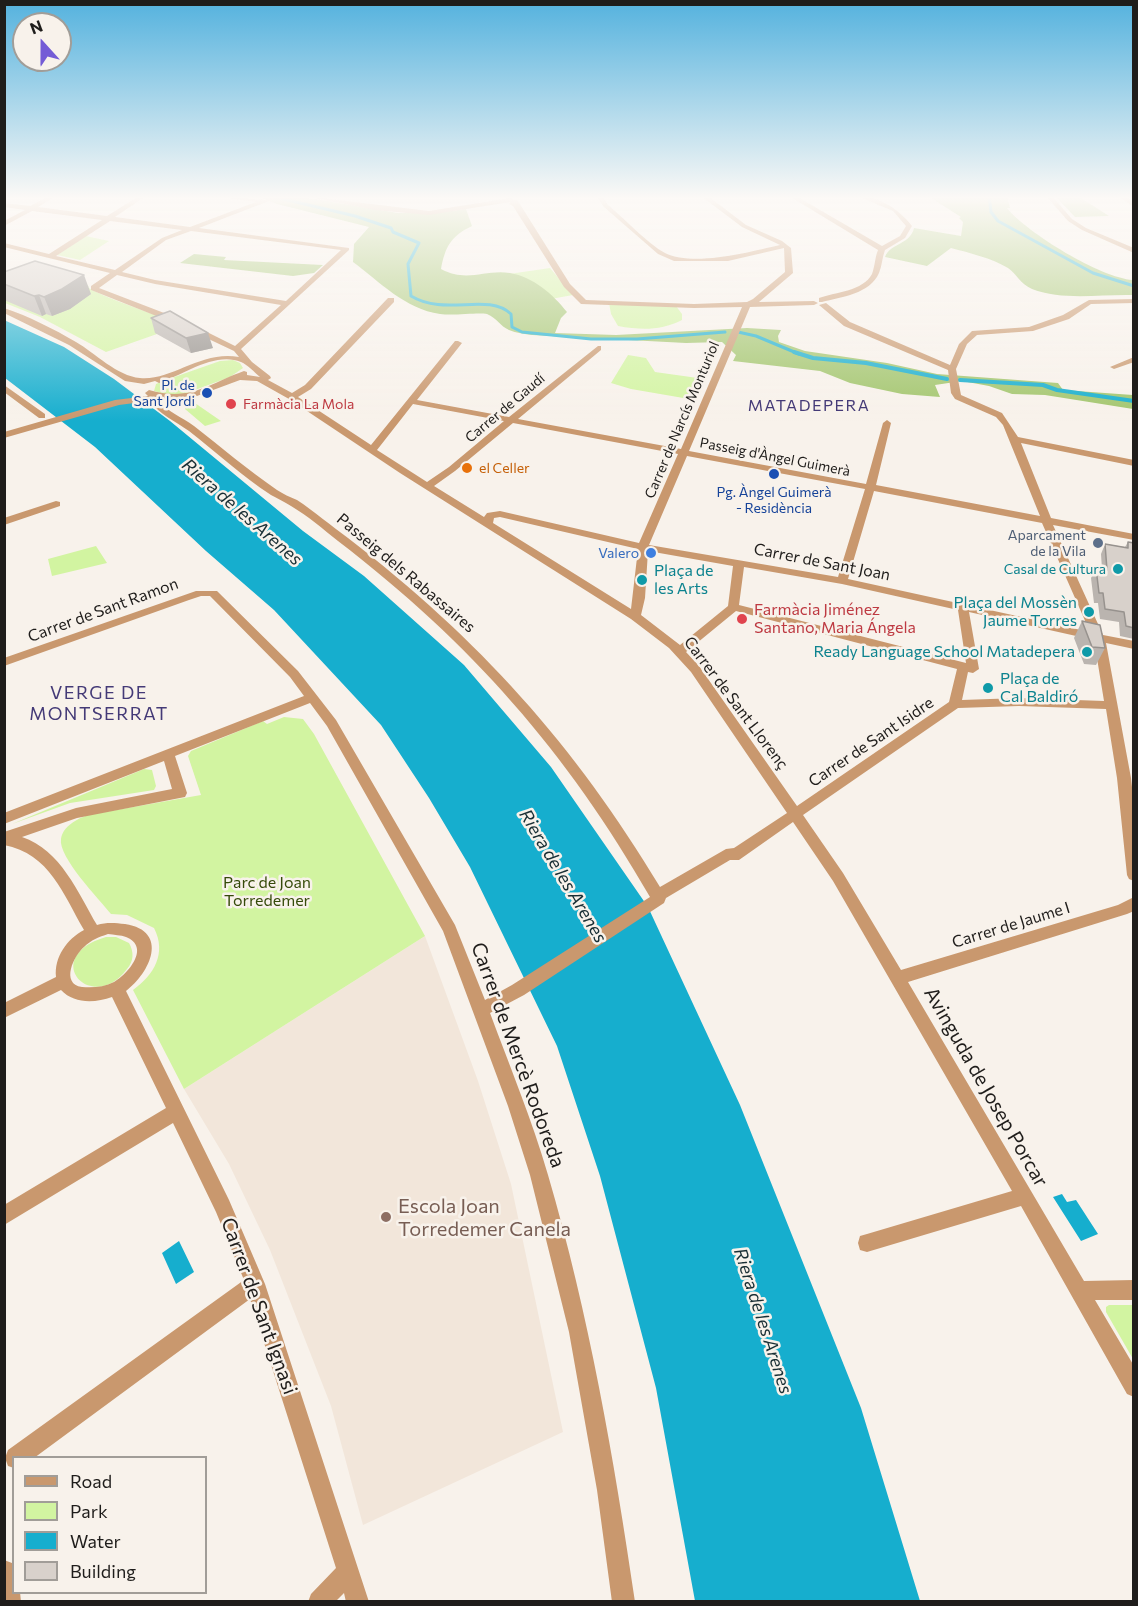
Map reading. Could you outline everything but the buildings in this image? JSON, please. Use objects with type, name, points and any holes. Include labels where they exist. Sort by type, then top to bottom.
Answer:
[{"type":"street","points":[[107,271],[193,289],[286,303]]},
{"type":"street","points":[[118,271],[94,288],[183,323],[233,348]]},
{"type":"street","points":[[128,379],[144,381],[166,376],[215,359],[233,348],[322,271]]},
{"type":"street","points":[[558,271],[567,285],[584,302],[676,306],[820,303],[856,290],[871,280],[876,271]]},
{"type":"street","points":[[747,305],[756,301],[789,271]]},
{"type":"street","points":[[292,398],[308,387],[391,300]]},
{"type":"street","points":[[1134,301],[1089,302],[1066,316],[1030,329],[975,333],[969,336],[961,346],[952,369],[955,393],[961,399],[1003,418],[1015,439],[1099,638],[1110,705],[1129,779],[1134,875]]},
{"type":"street","points":[[820,303],[847,324],[952,369]]},
{"type":"street","name":"Carrer de Narcís Monturiol","points":[[643,547],[747,305]]},
{"type":"street","name":"Passeig dels Rabassaires","points":[[4,310],[72,343],[128,379],[148,394],[159,407],[184,423],[275,493],[294,503],[323,524],[399,584],[484,663],[534,718],[619,834],[658,898]]},
{"type":"street","points":[[372,450],[458,343]]},
{"type":"street","name":"Carrer de Sant Llorenç","points":[[233,348],[274,387]]},
{"type":"street","name":"Carrer de Gaudí","points":[[427,486],[512,421],[598,348]]},
{"type":"street","points":[[4,435],[46,418],[148,394],[171,399],[187,397],[246,372],[248,363],[229,358],[215,359]]},
{"type":"street","points":[[1114,367],[1134,359]]},
{"type":"street","points":[[148,394],[166,376]]},
{"type":"street","name":"Carrer de Sant Llorenç","points":[[238,377],[259,379],[274,387],[659,632],[680,651],[695,669],[795,813]]},
{"type":"street","points":[[4,387],[46,418]]},
{"type":"street","points":[[184,423],[174,407],[187,397]]},
{"type":"street","name":"Passeig d'Àngel Guimerà","points":[[411,400],[512,421],[1134,537]]},
{"type":"street","points":[[842,581],[887,423]]},
{"type":"street","points":[[1015,439],[1134,464]]},
{"type":"street","name":"Carrer de Sant Joan","points":[[438,492],[502,514],[643,547],[842,581],[1134,645]]},
{"type":"street","points":[[4,522],[56,504]]},
{"type":"street","points":[[490,523],[501,525],[506,522],[507,517],[502,514]]},
{"type":"street","points":[[635,616],[639,598],[643,547]]},
{"type":"street","points":[[734,607],[739,562]]},
{"type":"street","name":"Carrer de Sant Ramon","points":[[4,662],[200,593],[213,593]]},
{"type":"street","name":"Carrer de Mercè Rodoreda","points":[[213,593],[262,641],[313,697],[332,723],[450,929],[517,1106],[539,1175],[579,1332],[608,1490],[624,1602]]},
{"type":"street","points":[[680,651],[734,607]]},
{"type":"street","points":[[734,607],[968,668]]},
{"type":"street","points":[[955,705],[968,668],[963,609]]},
{"type":"street","points":[[4,819],[313,697]]},
{"type":"street","name":"Carrer de Sant Isidre","points":[[481,1010],[518,990],[731,853],[734,856],[955,705],[1018,702],[1110,705]]},
{"type":"street","points":[[4,838],[76,813],[180,793],[168,754]]},
{"type":"street","name":"Avinguda de Josep Porcar","points":[[795,813],[838,877],[1134,1387]]},
{"type":"street","points":[[4,838],[28,845],[50,863],[62,878],[93,932]]},
{"type":"street","name":"Carrer de Jaume I","points":[[897,978],[1122,910],[1134,903]]},
{"type":"street","points":[[108,928],[134,931],[141,937],[146,948],[145,960],[139,972],[128,983],[117,990],[92,996],[76,993],[68,988],[63,981],[62,969],[66,957],[74,946],[93,932],[108,928]]},
{"type":"street","points":[[4,1011],[63,981]]},
{"type":"street","name":"Carrer de Sant Ignasi","points":[[117,990],[223,1206],[255,1284],[358,1602]]},
{"type":"street","points":[[4,1216],[176,1112]]},
{"type":"street","points":[[867,1243],[1025,1196]]},
{"type":"street","points":[[18,1456],[255,1284]]},
{"type":"street","points":[[1080,1291],[1134,1290]]},
{"type":"street","points":[[4,1571],[10,1602]]},
{"type":"street","points":[[319,1602],[348,1572]]},
{"type":"shaded area","name":"Escola Joan Torredemer Canela","points":[[425,936],[478,1081],[511,1184],[563,1432],[363,1525],[331,1406],[270,1250],[229,1164],[184,1089]]},
{"type":"green space","points":[[249,271],[316,271],[293,276]]},
{"type":"green space","points":[[364,271],[445,271],[459,275],[510,273],[534,282],[549,293],[567,312],[561,318],[555,333],[616,335],[747,328],[781,330],[778,336],[779,342],[805,351],[887,363],[937,374],[1058,383],[1063,390],[1133,395],[1133,409],[1045,395],[1012,394],[989,386],[962,381],[935,385],[940,397],[902,394],[850,383],[820,371],[733,361],[736,355],[722,342],[686,343],[518,333],[509,330],[487,314],[440,314],[415,307]]},
{"type":"green space","points":[[438,271],[452,277],[553,271],[573,295],[529,303],[444,303]]},
{"type":"green space","points":[[1012,271],[1103,271],[1133,280],[1133,295],[1056,295],[1032,289]]},
{"type":"green space","points":[[30,273],[89,286],[92,290],[158,316],[157,334],[106,352],[40,317],[5,303],[5,288]]},
{"type":"green space","points":[[609,303],[676,306],[682,314],[682,320],[650,329],[618,326],[611,314]]},
{"type":"green space","points":[[628,355],[646,358],[655,372],[705,379],[695,400],[631,389],[611,383]]},
{"type":"green space","points":[[233,360],[240,363],[243,368],[230,377],[176,397],[154,391],[156,384],[163,381],[220,361]]},
{"type":"green space","points":[[192,401],[221,421],[205,426],[185,409],[186,405]]},
{"type":"green space","points":[[96,546],[107,563],[52,576],[48,559]]},
{"type":"green space","name":"Parc de Joan Torredemer","points":[[284,717],[303,719],[314,734],[425,936],[184,1089],[133,990],[147,978],[159,955],[158,937],[154,928],[127,915],[111,914],[72,867],[62,847],[62,834],[75,821],[88,815],[201,795],[188,756],[191,751],[263,721],[267,724]]},
{"type":"green space","points":[[144,769],[152,770],[156,786],[154,790],[70,803],[12,824]]},
{"type":"green space","points":[[106,937],[116,937],[129,943],[132,950],[131,963],[113,982],[99,987],[87,985],[78,978],[74,968],[76,957],[86,946]]},
{"type":"green space","points":[[1133,1305],[1133,1359],[1106,1312],[1106,1307]]},
{"type":"water","name":"Riera de les Arenes","points":[[4,320],[64,347],[114,379],[170,421],[303,531],[364,576],[464,665],[551,767],[648,907],[740,1105],[861,1408],[920,1601],[695,1601],[656,1388],[600,1176],[557,1046],[470,867],[429,798],[381,725],[274,610],[206,551],[95,447],[5,378]]},
{"type":"water","points":[[1062,1194],[1067,1202],[1076,1200],[1098,1234],[1081,1241],[1053,1197]]},
{"type":"water","points":[[179,1241],[194,1272],[176,1284],[162,1253]]},
{"type":"waterway","points":[[409,271],[411,296],[438,305],[478,304],[501,308],[511,314],[512,327],[522,332],[591,339],[637,339],[725,332]]},
{"type":"waterway","points":[[1089,271],[1134,286]]},
{"type":"waterway","points":[[738,332],[756,336],[795,352]]},
{"type":"waterway","points":[[795,352],[813,358],[866,363],[947,379]]},
{"type":"waterway","points":[[795,352],[799,354]]},
{"type":"waterway","points":[[960,380],[1043,385],[1057,390],[1134,401]]},
{"type":"place","name":"Pl. de Sant Jordi","points":[[207,393]]},
{"type":"place","name":"Farmàcia La Mola","points":[[231,404]]},
{"type":"place","name":"el Celler","points":[[467,468]]},
{"type":"place","name":"Pg. Àngel Guimerà - Residència","points":[[774,474]]},
{"type":"place","name":"Aparcament de la Vila","points":[[1098,543]]},
{"type":"place","name":"Valero","points":[[651,553]]},
{"type":"place","name":"Casal de Cultura","points":[[1118,569]]},
{"type":"place","name":"Plaça de les Arts","points":[[642,580]]},
{"type":"place","name":"Plaça del Mossèn Jaume Torres","points":[[1089,612]]},
{"type":"place","name":"Farmàcia Jiménez Santano, Maria Ángela","points":[[742,619]]},
{"type":"place","name":"Ready Language School Matadepera","points":[[1087,652]]},
{"type":"place","name":"Plaça de Cal Baldiró","points":[[988,688]]},
{"type":"place","name":"Escola Joan Torredemer Canela","points":[[386,1217]]},
{"type":"district","name":"MATADEPERA","points":[[809,406]]},
{"type":"district","name":"VERGE DE MONTSERRAT","points":[[99,703]]}]
